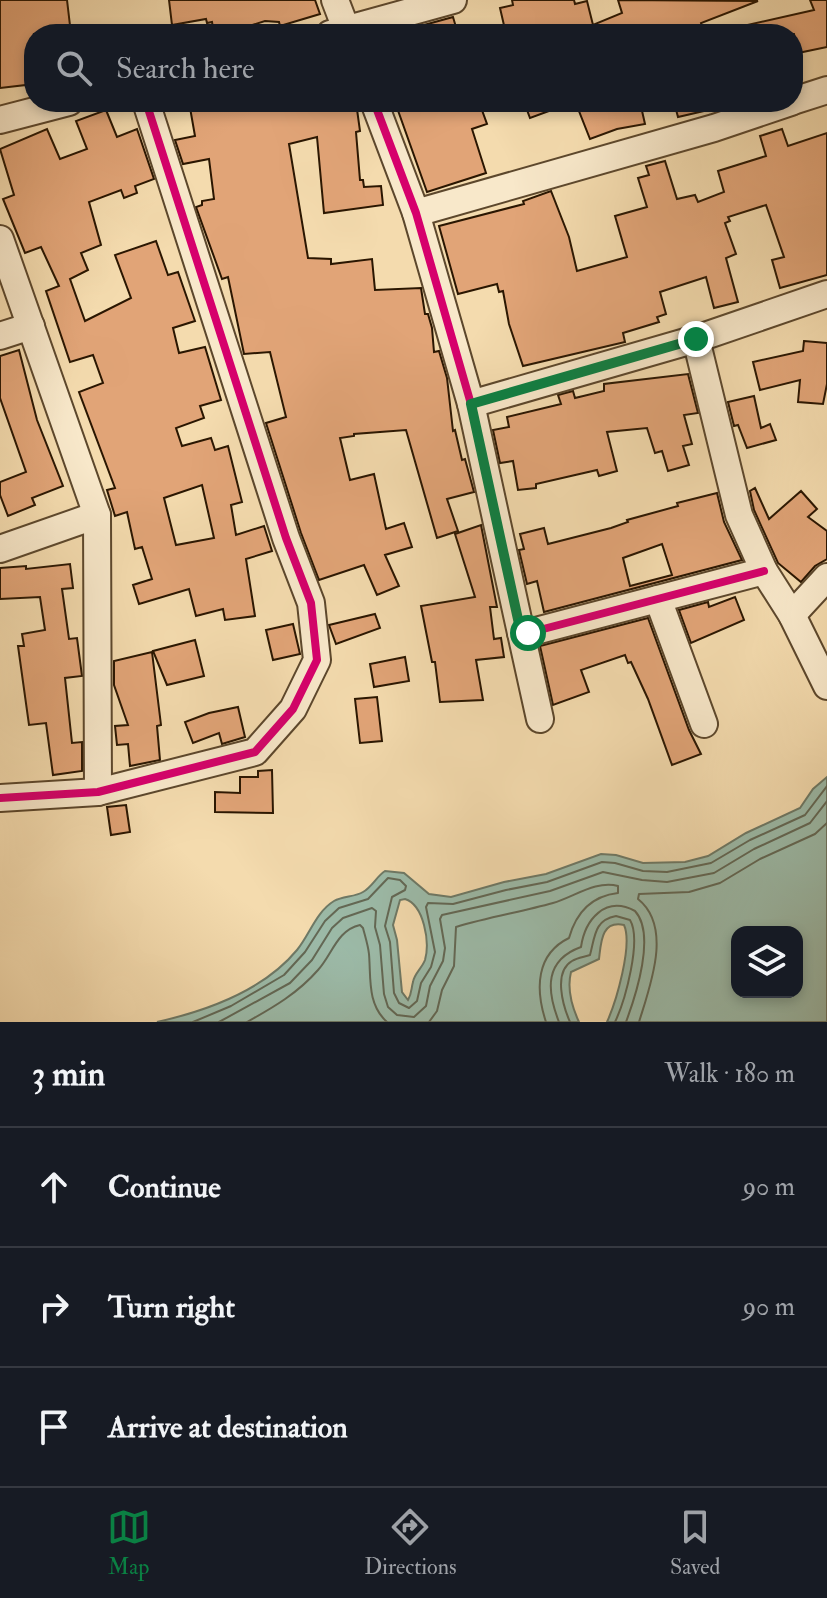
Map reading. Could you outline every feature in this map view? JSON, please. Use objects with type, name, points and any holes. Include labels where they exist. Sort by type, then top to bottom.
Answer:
[{"type":"street","points":[[335,0],[339,24]]},
{"type":"street","points":[[372,24],[453,0]]},
{"type":"street","points":[[803,98],[827,90]]},
{"type":"street","points":[[0,120],[31,112]]},
{"type":"street","points":[[0,798],[98,792],[255,752],[293,709],[317,660],[311,603],[286,538],[149,112]]},
{"type":"street","points":[[378,112],[416,213],[471,404],[540,719]]},
{"type":"street","points":[[416,213],[761,112]]},
{"type":"street","points":[[0,239],[97,515],[98,792]]},
{"type":"street","points":[[471,404],[696,339],[827,294]]},
{"type":"street","points":[[0,336],[31,326]]},
{"type":"street","points":[[696,339],[731,490],[764,571],[792,615],[827,686]]},
{"type":"street","points":[[0,549],[97,515]]},
{"type":"street","points":[[521,633],[764,571]]},
{"type":"street","points":[[792,615],[827,577]]},
{"type":"street","points":[[658,599],[704,724]]},
{"type":"water","points":[[827,777],[827,1022],[607,1022],[625,959],[624,925],[616,924],[604,934],[599,959],[571,972],[571,997],[579,1022],[157,1022],[214,1005],[268,977],[297,950],[328,906],[338,899],[363,892],[385,871],[404,873],[429,894],[451,897],[546,874],[601,854],[643,863],[685,862],[708,856],[746,833],[800,808],[813,789]],"holes":[[[400,900],[412,903],[421,916],[427,944],[425,960],[414,979],[408,1000],[402,992],[393,925]]]},
{"type":"building","points":[[0,0],[67,0],[70,24],[24,24],[24,85],[0,88]]},
{"type":"building","points":[[169,0],[315,0],[320,14],[287,24],[265,21],[256,24],[212,24],[207,23],[206,19],[172,24]]},
{"type":"building","points":[[512,0],[574,0],[575,4],[587,1],[593,24],[504,24],[500,8],[513,5]]},
{"type":"building","points":[[618,0],[758,1],[701,23],[595,24],[622,13]]},
{"type":"building","points":[[810,0],[827,0],[827,47],[803,52],[803,24],[752,24],[814,10]]},
{"type":"building","points":[[453,17],[455,24],[428,24]]},
{"type":"building","points":[[107,112],[117,137],[137,129],[154,179],[135,186],[137,193],[124,198],[121,190],[89,202],[101,245],[81,253],[88,270],[70,279],[85,321],[131,298],[115,255],[156,241],[168,275],[178,272],[195,321],[173,328],[179,353],[205,347],[221,400],[200,406],[204,418],[176,428],[182,446],[211,438],[215,450],[228,446],[242,502],[231,505],[236,535],[264,526],[272,551],[246,559],[255,616],[225,620],[223,609],[196,616],[189,589],[139,604],[133,585],[152,579],[142,547],[135,549],[127,512],[115,516],[107,490],[115,488],[79,392],[103,383],[93,355],[70,362],[46,291],[59,286],[41,247],[25,253],[3,199],[14,195],[0,149],[47,129],[60,159],[87,149],[76,121]],"holes":[[[202,485],[214,538],[176,545],[164,498]]]},
{"type":"building","points":[[191,112],[357,112],[360,180],[363,180],[364,187],[381,186],[383,205],[324,213],[317,137],[289,144],[308,258],[331,259],[331,264],[372,259],[375,290],[421,288],[425,314],[428,314],[432,328],[434,352],[439,351],[447,378],[453,431],[474,492],[447,499],[458,531],[437,538],[406,430],[340,438],[350,480],[374,474],[386,529],[404,523],[412,547],[385,555],[399,586],[377,595],[364,565],[319,580],[266,423],[286,417],[270,352],[244,354],[228,277],[222,279],[196,207],[202,205],[202,201],[214,199],[209,159],[183,164],[175,140],[195,136]]},
{"type":"building","points":[[399,112],[483,112],[487,124],[472,129],[486,173],[427,192]]},
{"type":"building","points":[[528,112],[546,112],[530,118]]},
{"type":"building","points":[[579,112],[642,112],[645,124],[617,129],[590,139]]},
{"type":"building","points":[[677,112],[700,112],[678,117]]},
{"type":"building","points":[[782,129],[788,146],[827,133],[827,275],[780,288],[772,260],[784,257],[766,205],[728,217],[730,221],[725,223],[736,254],[726,258],[738,302],[714,308],[706,277],[660,292],[666,314],[657,317],[659,322],[623,333],[625,342],[523,366],[509,324],[503,291],[499,292],[497,284],[458,294],[439,226],[524,204],[523,201],[551,191],[569,237],[577,271],[627,257],[615,216],[647,207],[638,178],[649,175],[646,166],[665,161],[677,199],[695,195],[698,202],[724,192],[718,171],[766,156],[760,136]]},
{"type":"building","points":[[804,341],[827,343],[827,384],[823,404],[798,402],[800,380],[760,390],[753,362],[803,351]]},
{"type":"building","points":[[19,350],[37,420],[63,486],[32,498],[35,505],[8,516],[0,495],[0,482],[26,472],[0,398],[0,356]]},
{"type":"building","points":[[688,374],[698,413],[684,415],[692,444],[683,446],[689,465],[668,471],[662,451],[655,453],[647,428],[607,432],[617,471],[599,476],[597,470],[536,484],[536,488],[518,490],[513,461],[500,463],[493,430],[509,427],[507,417],[561,404],[558,395],[573,391],[575,398],[604,391],[604,384]]},
{"type":"building","points":[[754,396],[761,428],[770,424],[776,440],[747,448],[738,425],[734,426],[728,402]]},
{"type":"building","points":[[755,488],[769,519],[801,491],[817,509],[808,517],[827,531],[827,559],[815,566],[801,582],[778,563],[754,510],[750,491]]},
{"type":"building","points":[[717,493],[724,522],[742,560],[544,612],[537,581],[527,584],[519,550],[524,549],[520,534],[544,528],[548,544],[611,528],[627,520],[678,506],[677,503]],"holes":[[[662,544],[672,575],[630,586],[623,558]]]},
{"type":"building","points":[[481,525],[497,607],[490,607],[494,639],[501,638],[504,657],[476,660],[483,700],[440,702],[435,662],[432,662],[421,606],[475,597],[455,534]]},
{"type":"building","points":[[70,564],[73,588],[62,589],[69,639],[77,638],[82,676],[65,678],[72,743],[82,742],[82,771],[53,775],[46,723],[29,725],[18,646],[24,646],[22,634],[45,630],[40,597],[0,599],[0,568],[26,566],[26,569]]},
{"type":"building","points":[[735,597],[744,620],[691,643],[679,610],[708,602],[709,607]]},
{"type":"building","points":[[375,614],[380,628],[336,644],[329,625]]},
{"type":"building","points":[[648,618],[689,730],[701,754],[672,765],[648,699],[625,655],[581,670],[589,692],[553,705],[540,646]]},
{"type":"building","points":[[293,624],[300,654],[273,660],[266,630]]},
{"type":"building","points":[[195,640],[204,676],[167,685],[153,651]]},
{"type":"building","points":[[152,652],[161,725],[157,726],[160,760],[130,766],[128,744],[117,745],[115,726],[128,725],[114,685],[114,661]]},
{"type":"building","points":[[405,657],[409,681],[374,687],[370,664]]},
{"type":"building","points":[[377,697],[382,741],[360,743],[355,699]]},
{"type":"building","points":[[238,707],[245,737],[222,744],[219,733],[193,743],[185,722]]},
{"type":"building","points":[[272,770],[273,813],[215,812],[215,792],[240,793],[240,777],[258,777],[258,771]]},
{"type":"building","points":[[126,805],[130,832],[111,835],[107,807]]},
{"type":"cycle path","points":[[0,798],[98,792],[255,752],[293,709],[317,660],[311,603],[286,538],[149,112]]},
{"type":"cycle path","points":[[378,112],[416,213],[471,404],[521,633],[764,571]]},
{"type":"route","points":[[528,633],[521,633],[471,404],[696,339]]}]
